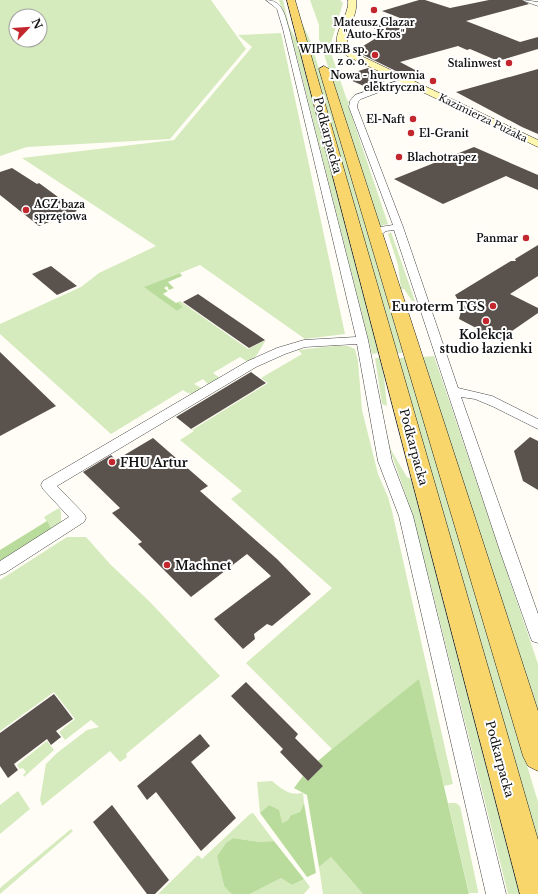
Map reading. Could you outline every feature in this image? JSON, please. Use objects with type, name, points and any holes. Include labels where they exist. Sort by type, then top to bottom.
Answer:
[{"type":"main road","name":"Podkarpacka","points":[[291,0],[537,894]]},
{"type":"main road","points":[[309,24],[314,37]]},
{"type":"main road","name":"Podkarpacka","points":[[320,56],[538,756]]},
{"type":"street","points":[[269,0],[280,8],[362,340],[385,461],[406,516],[496,894]]},
{"type":"street","points":[[526,0],[538,4]]},
{"type":"street","name":"Kazimierza Pużaka","points":[[350,1],[353,8],[341,38],[343,46],[350,54],[538,144]]},
{"type":"street","points":[[406,80],[358,97],[354,102],[353,107],[398,227],[538,636]]},
{"type":"street","points":[[376,235],[383,229],[398,227]]},
{"type":"street","points":[[0,569],[79,518],[48,485],[169,413],[212,390],[252,364],[281,351],[304,344],[362,340]]},
{"type":"street","points":[[454,392],[470,393],[500,403],[538,425]]},
{"type":"green space","points":[[0,0],[211,0],[246,49],[170,139],[27,147],[0,156]]},
{"type":"green space","points":[[279,0],[283,0],[289,26],[297,41],[379,353],[372,354],[299,65],[285,15]]},
{"type":"green space","points":[[310,0],[340,0],[343,3],[331,43],[331,53],[349,102],[348,105],[388,224],[380,226],[319,39],[319,25]]},
{"type":"green space","points":[[301,25],[303,25],[311,42],[403,353],[396,353]]},
{"type":"green space","points":[[281,33],[345,334],[305,339],[200,265],[145,287],[177,311],[183,307],[178,302],[180,301],[248,349],[266,340],[256,356],[248,362],[240,357],[213,373],[220,378],[209,385],[203,379],[194,384],[203,389],[200,391],[191,394],[183,390],[111,434],[0,334],[0,324],[81,287],[99,273],[156,246],[22,158],[174,140],[252,47],[238,35]]},
{"type":"green space","points":[[391,232],[415,301],[412,301],[404,289],[401,289],[398,265],[388,234]]},
{"type":"green space","points":[[180,273],[182,276],[168,282],[174,288],[169,290],[167,286],[164,288],[168,291],[163,294],[176,303],[178,302],[183,307],[177,311],[144,287]]},
{"type":"green space","points":[[348,346],[355,349],[358,362],[362,410],[378,474],[388,497],[392,511],[453,784],[444,786],[419,680],[332,749],[246,663],[332,588],[231,499],[242,491],[180,440],[194,431],[192,430],[268,383],[261,378],[302,354],[298,350]]},
{"type":"green space","points":[[434,356],[538,664],[538,714],[422,357]]},
{"type":"green space","points":[[375,358],[380,358],[384,377],[387,406],[382,404]]},
{"type":"green space","points":[[398,358],[405,358],[538,802],[538,844]]},
{"type":"green space","points":[[377,398],[391,450],[407,477],[411,479],[520,894],[508,894],[430,582],[409,504],[388,444]]},
{"type":"green space","points":[[59,508],[61,512],[61,522],[52,530],[44,517]]},
{"type":"green space","points":[[47,521],[52,530],[0,564],[0,550]]},
{"type":"green space","points":[[67,537],[86,537],[110,564],[150,602],[220,676],[126,754],[127,757],[120,762],[110,751],[42,806],[40,800],[46,764],[57,753],[87,730],[99,727],[91,720],[65,740],[59,732],[75,719],[54,692],[0,731],[0,580]]},
{"type":"green space","points":[[419,679],[469,894],[363,894],[331,857],[319,867],[307,795],[294,788],[303,776],[308,781],[323,766],[318,761]]},
{"type":"green space","points":[[47,741],[54,750],[24,777],[23,775],[26,772],[23,768],[20,769],[17,765]]},
{"type":"green space","points":[[272,781],[290,793],[303,793],[304,803],[300,812],[291,815],[288,820],[282,823],[269,805],[260,813],[257,782]]},
{"type":"green space","points":[[18,791],[30,809],[0,834],[0,805]]},
{"type":"green space","points":[[304,803],[316,873],[307,877],[260,813],[269,805],[279,810],[282,823],[288,820],[291,815],[300,812]]},
{"type":"green space","points":[[448,803],[456,803],[460,806],[478,893],[469,893]]},
{"type":"green space","points":[[253,813],[274,841],[260,842],[233,838],[226,843],[217,856],[224,886],[236,894],[158,894],[198,855],[202,859],[250,814]]},
{"type":"green space","points":[[71,829],[73,831],[0,894],[0,888]]},
{"type":"green space","points":[[233,838],[260,842],[274,841],[304,879],[292,885],[281,878],[250,894],[232,894],[224,886],[217,856],[226,843]]},
{"type":"green space","points":[[331,857],[363,894],[323,894],[319,867]]},
{"type":"green space","points":[[281,878],[292,885],[304,879],[310,887],[304,894],[250,894]]},
{"type":"building","points":[[419,0],[425,0],[450,8],[489,0],[522,0],[529,4],[466,21],[520,42],[538,37],[538,49],[498,61],[470,49],[467,50],[458,46],[400,62],[417,71],[404,75],[355,51],[386,32],[370,27],[400,18],[382,11]]},
{"type":"building","points":[[368,68],[391,79],[366,87],[348,79],[361,75],[355,72]]},
{"type":"building","points":[[538,69],[538,134],[456,92]]},
{"type":"building","points":[[474,147],[538,175],[538,190],[506,176],[443,204],[394,179]]},
{"type":"building","points":[[12,168],[37,184],[39,183],[77,211],[39,226],[0,195],[0,172]]},
{"type":"building","points":[[538,245],[538,276],[510,294],[538,308],[538,313],[499,340],[459,319],[462,307],[455,295],[511,261],[516,261],[515,259]]},
{"type":"building","points":[[51,266],[77,286],[57,295],[32,274]]},
{"type":"building","points":[[198,294],[265,340],[249,348],[183,302]]},
{"type":"building","points":[[0,352],[56,406],[0,436]]},
{"type":"building","points":[[251,372],[266,383],[191,429],[176,417]]},
{"type":"building","points":[[530,437],[538,441],[538,490],[523,481],[514,451]]},
{"type":"building","points":[[153,438],[208,486],[200,491],[277,559],[311,594],[272,626],[267,624],[254,634],[255,639],[243,649],[214,619],[271,576],[247,554],[191,597],[138,544],[142,542],[112,513],[120,508],[83,472],[111,455],[116,460]]},
{"type":"building","points":[[246,682],[298,734],[295,738],[323,766],[308,781],[280,752],[283,749],[231,696]]},
{"type":"building","points":[[54,694],[73,719],[56,731],[61,737],[51,745],[47,739],[14,764],[18,770],[8,778],[0,766],[0,733]]},
{"type":"building","points":[[200,734],[210,746],[191,762],[236,818],[201,851],[156,792],[147,800],[137,786]]},
{"type":"building","points":[[112,805],[169,880],[155,894],[147,894],[93,822]]},
{"type":"place","name":"Mateusz Glazar \"Auto-Kros\"","points":[[374,10]]},
{"type":"place","name":"WIPMEB sp. z o. o.","points":[[375,55]]},
{"type":"place","name":"Stalinwest","points":[[509,63]]},
{"type":"place","name":"Nowa - hurtownia elektryczna","points":[[433,81]]},
{"type":"place","name":"El-Naft","points":[[413,119]]},
{"type":"place","name":"El-Granit","points":[[411,133]]},
{"type":"place","name":"Blachotrapez","points":[[399,157]]},
{"type":"place","name":"AGZ baza sprzętowa","points":[[26,210]]},
{"type":"place","name":"Panmar","points":[[526,238]]},
{"type":"place","name":"Euroterm TGS","points":[[493,306]]},
{"type":"place","name":"Kolekcja studio łazienki","points":[[486,321]]},
{"type":"place","name":"FHU Artur","points":[[112,462]]},
{"type":"place","name":"Machnet","points":[[167,565]]}]
